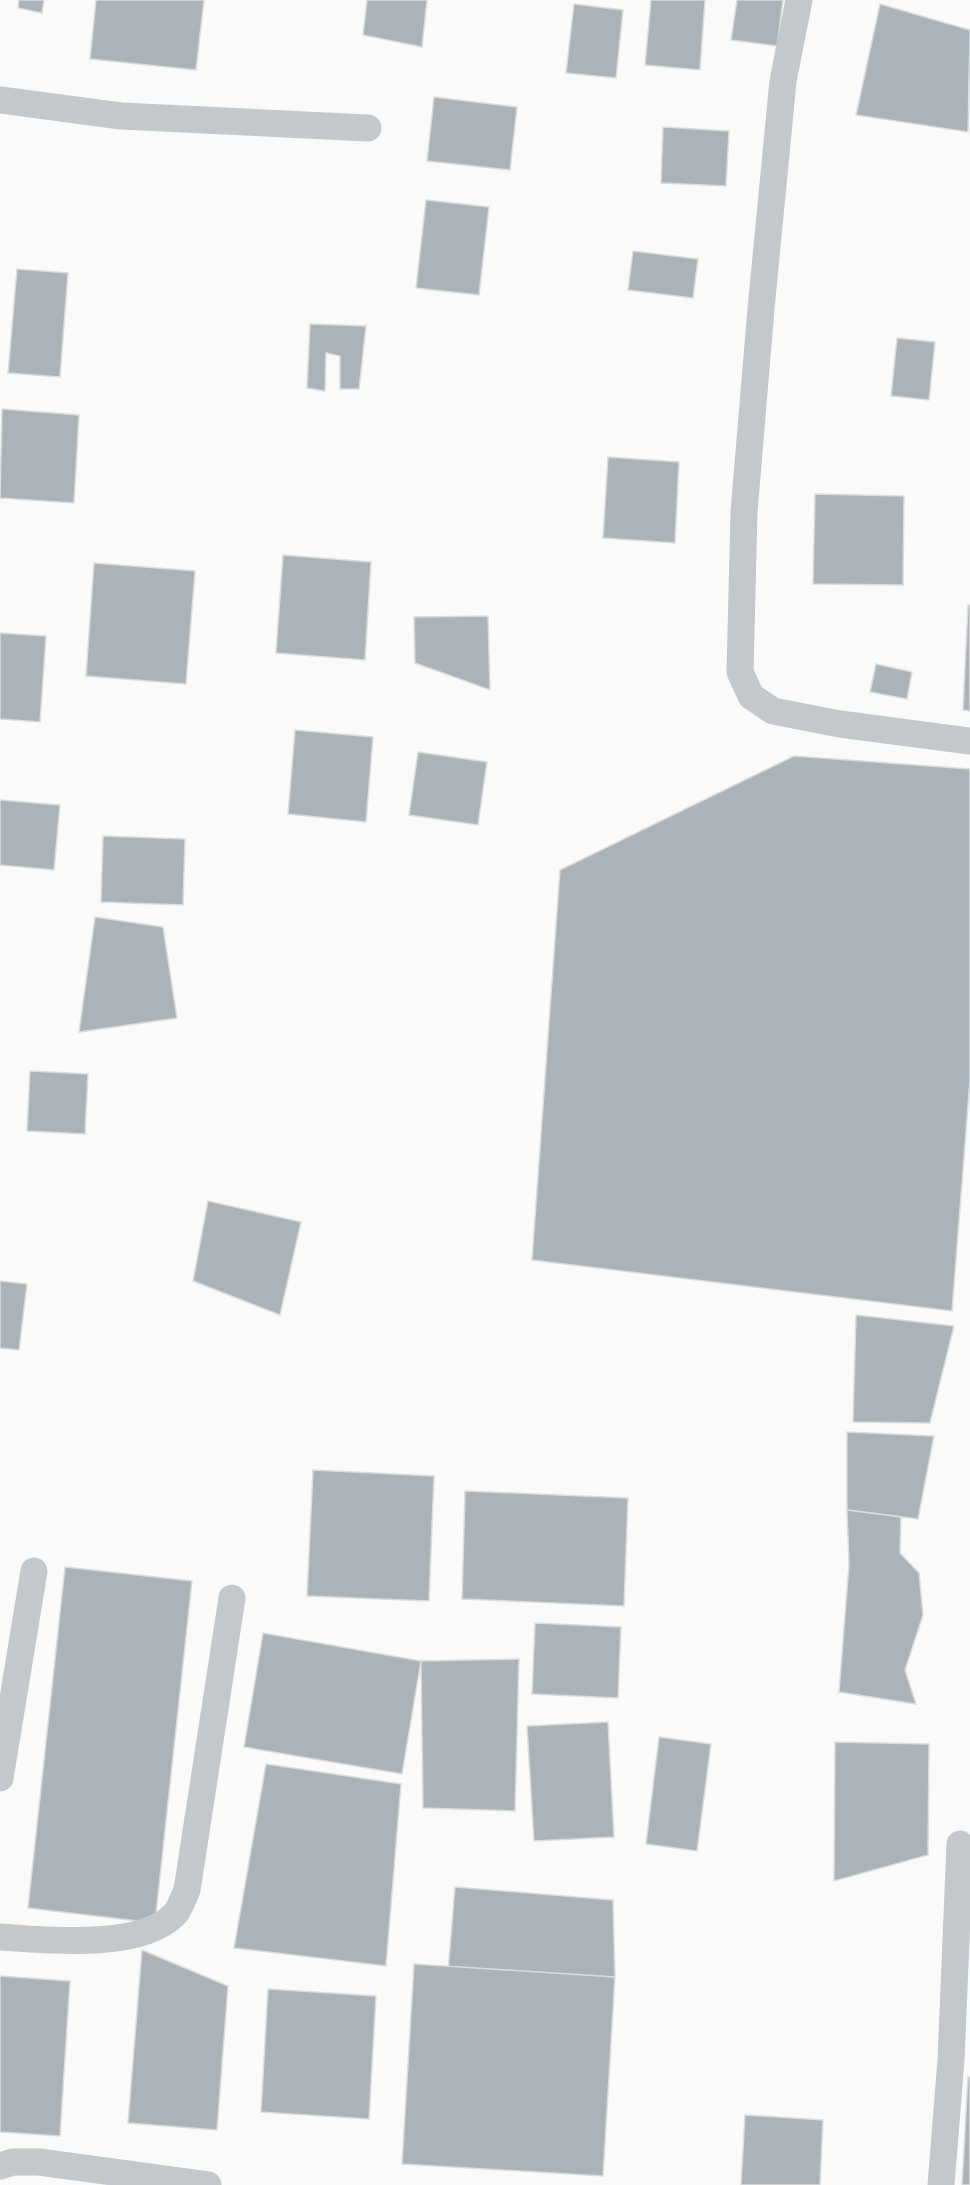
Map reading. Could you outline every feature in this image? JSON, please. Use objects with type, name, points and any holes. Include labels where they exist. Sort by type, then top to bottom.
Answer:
[{"type":"street","points":[[799,0],[783,81],[761,309],[744,512],[740,672],[751,696],[773,711],[840,724],[970,741]]},
{"type":"street","points":[[0,100],[121,116],[368,128]]},
{"type":"street","points":[[0,1778],[34,1571]]},
{"type":"street","points":[[0,1937],[123,1938],[152,1929],[175,1914],[187,1890],[232,1598]]},
{"type":"street","points":[[941,2185],[951,2060],[960,1844]]},
{"type":"street","points":[[0,2166],[13,2162],[39,2162],[208,2185]]},
{"type":"building","points":[[19,0],[44,0],[42,13],[18,8]]},
{"type":"building","points":[[96,0],[204,0],[196,70],[90,59]]},
{"type":"building","points":[[367,0],[427,0],[422,47],[363,35]]},
{"type":"building","points":[[651,0],[705,0],[700,70],[645,65]]},
{"type":"building","points":[[737,0],[783,0],[777,46],[731,40]]},
{"type":"building","points":[[574,4],[623,10],[616,78],[566,73]]},
{"type":"building","points":[[880,4],[970,30],[968,132],[856,115]]},
{"type":"building","points":[[434,97],[517,107],[510,170],[427,161]]},
{"type":"building","points":[[663,127],[729,131],[726,186],[661,183]]},
{"type":"building","points":[[426,200],[489,207],[479,295],[416,288]]},
{"type":"building","points":[[633,251],[698,259],[693,298],[628,290]]},
{"type":"building","points":[[17,269],[68,273],[60,377],[8,373]]},
{"type":"building","points":[[310,324],[366,326],[359,389],[340,389],[340,356],[326,353],[325,391],[307,388]]},
{"type":"building","points":[[897,338],[935,342],[929,400],[891,396]]},
{"type":"building","points":[[2,409],[79,415],[74,503],[0,498]]},
{"type":"building","points":[[608,457],[679,462],[675,543],[603,538]]},
{"type":"building","points":[[815,494],[904,496],[903,585],[813,584]]},
{"type":"building","points":[[283,555],[371,562],[365,660],[276,653]]},
{"type":"building","points":[[94,563],[195,571],[186,684],[86,676]]},
{"type":"building","points":[[968,605],[970,605],[970,711],[963,710]]},
{"type":"building","points":[[488,616],[490,690],[415,663],[414,617]]},
{"type":"building","points":[[0,633],[46,636],[40,722],[0,719]]},
{"type":"building","points":[[876,664],[912,672],[907,699],[870,692]]},
{"type":"building","points":[[295,730],[373,737],[366,822],[288,814]]},
{"type":"building","points":[[418,752],[487,762],[478,825],[409,815]]},
{"type":"building","points":[[794,756],[970,769],[970,1080],[952,1311],[532,1260],[560,870]]},
{"type":"building","points":[[0,800],[60,805],[54,870],[0,865]]},
{"type":"building","points":[[103,836],[185,839],[183,905],[101,902]]},
{"type":"building","points":[[95,917],[163,927],[177,1018],[79,1032]]},
{"type":"building","points":[[30,1071],[88,1074],[85,1134],[27,1131]]},
{"type":"building","points":[[208,1201],[301,1222],[280,1315],[193,1281]]},
{"type":"building","points":[[0,1281],[27,1284],[19,1350],[0,1348]]},
{"type":"building","points":[[856,1315],[954,1326],[930,1423],[853,1422]]},
{"type":"building","points":[[847,1432],[934,1436],[918,1519],[847,1510]]},
{"type":"building","points":[[313,1470],[434,1476],[429,1601],[307,1596]]},
{"type":"building","points":[[465,1491],[628,1498],[624,1606],[462,1599]]},
{"type":"building","points":[[847,1510],[901,1517],[900,1553],[919,1573],[923,1615],[905,1670],[916,1704],[839,1692],[849,1564]]},
{"type":"building","points":[[65,1567],[192,1581],[155,1923],[28,1908]]},
{"type":"building","points":[[535,1623],[621,1627],[618,1698],[532,1694]]},
{"type":"building","points":[[263,1633],[421,1661],[402,1774],[244,1747]]},
{"type":"building","points":[[519,1659],[515,1811],[423,1808],[421,1661]]},
{"type":"building","points":[[608,1722],[614,1837],[534,1841],[527,1726]]},
{"type":"building","points":[[659,1737],[711,1744],[697,1851],[646,1844]]},
{"type":"building","points":[[835,1742],[929,1744],[928,1855],[834,1881]]},
{"type":"building","points":[[266,1764],[401,1784],[386,1966],[234,1948]]},
{"type":"building","points":[[455,1887],[613,1900],[615,1977],[448,1972]]},
{"type":"building","points":[[142,1950],[228,1986],[217,2130],[128,2123]]},
{"type":"building","points":[[414,1964],[615,1977],[603,2176],[402,2164]]},
{"type":"building","points":[[0,1976],[70,1981],[60,2136],[0,2132]]},
{"type":"building","points":[[268,1989],[376,1996],[369,2119],[261,2112]]},
{"type":"building","points":[[968,2077],[970,2077],[970,2185],[962,2185]]},
{"type":"building","points":[[745,2115],[823,2120],[820,2185],[741,2185]]}]
